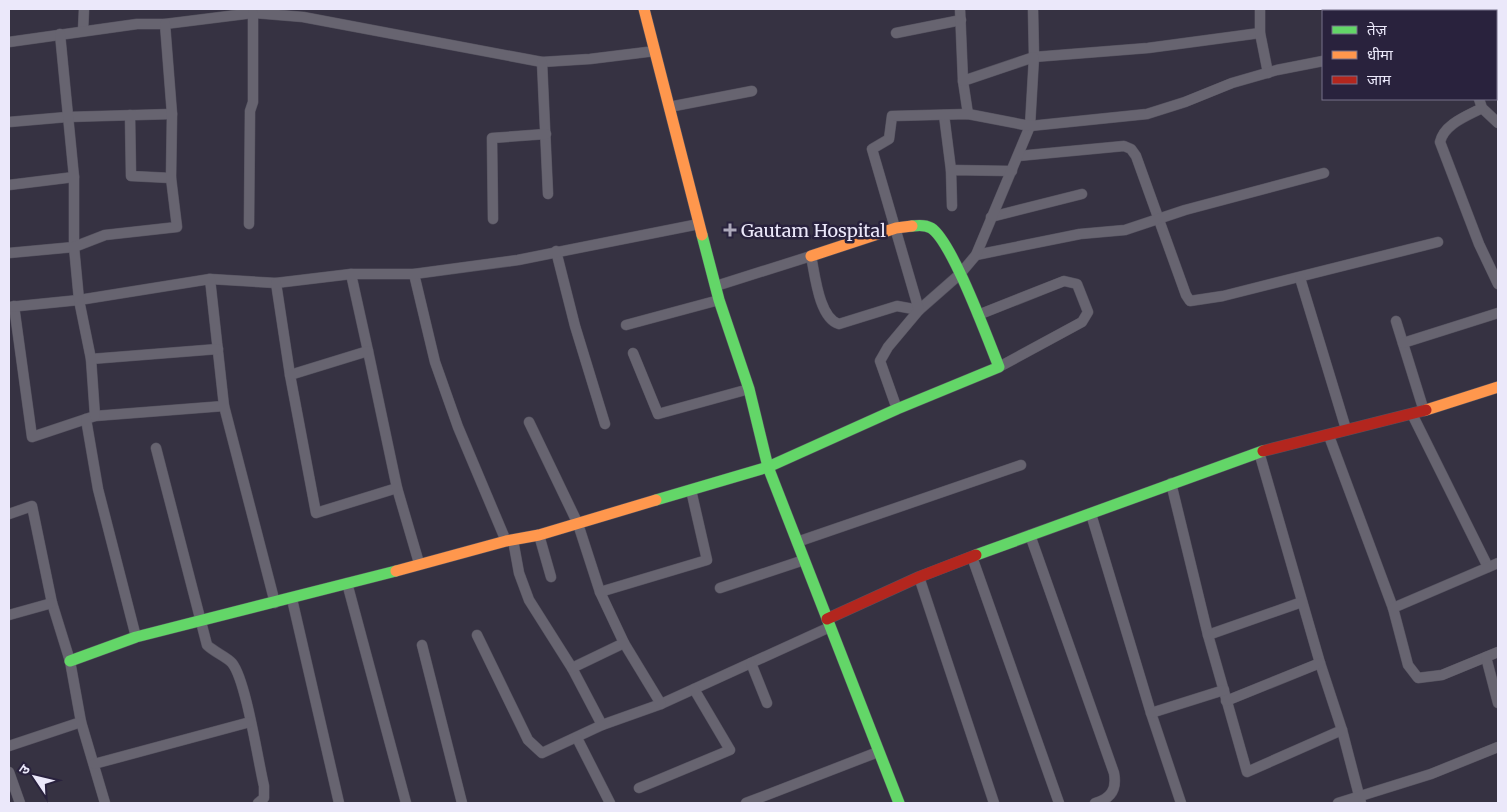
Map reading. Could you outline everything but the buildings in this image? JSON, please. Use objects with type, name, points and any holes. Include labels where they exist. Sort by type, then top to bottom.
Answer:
[{"type":"street","points":[[84,9],[84,31]]},
{"type":"street","points":[[644,9],[719,300],[748,389],[768,467],[899,803]]},
{"type":"street","points":[[960,9],[963,81],[968,114]]},
{"type":"street","points":[[897,409],[880,361],[888,347],[919,310],[960,274],[976,255],[1030,126],[1034,57],[1032,9]]},
{"type":"street","points":[[1260,9],[1260,33],[1268,73]]},
{"type":"street","points":[[9,42],[137,24],[165,24],[253,13],[303,17],[542,62],[590,59],[655,51]]},
{"type":"street","points":[[249,224],[250,111],[253,102],[253,13]]},
{"type":"street","points":[[896,34],[961,20]]},
{"type":"street","points":[[9,252],[74,247],[105,235],[177,228],[171,178],[172,114],[165,24]]},
{"type":"street","points":[[963,81],[1034,57],[1148,48],[1260,33]]},
{"type":"street","points":[[60,34],[74,177],[74,247],[79,300],[91,358],[90,417],[98,489],[136,637]]},
{"type":"street","points":[[919,310],[872,149],[889,139],[892,116],[968,114],[1030,126],[1147,114],[1268,73],[1322,61]]},
{"type":"street","points":[[542,62],[548,194]]},
{"type":"street","points":[[669,107],[752,91]]},
{"type":"street","points":[[1498,123],[1481,103],[1449,127],[1442,134],[1440,142],[1479,244],[1498,284]]},
{"type":"street","points":[[9,122],[67,116],[172,114]]},
{"type":"street","points":[[130,115],[131,176],[171,178]]},
{"type":"street","points":[[944,115],[951,170],[952,206]]},
{"type":"street","points":[[493,219],[492,138],[546,134]]},
{"type":"street","points":[[1018,156],[1124,146],[1131,149],[1136,156],[1186,295],[1190,301],[1300,278],[1438,242]]},
{"type":"street","points":[[951,170],[1012,171]]},
{"type":"street","points":[[976,255],[1080,234],[1125,230],[1324,173]]},
{"type":"street","points":[[9,185],[74,177]]},
{"type":"street","points":[[991,217],[1082,194]]},
{"type":"street","points":[[224,406],[90,417],[32,437],[12,307],[79,300],[210,279],[276,283],[351,274],[414,274],[518,260],[699,224]]},
{"type":"street","points":[[716,286],[896,228],[920,225],[930,227],[938,235],[960,274],[999,367]]},
{"type":"street","points":[[556,252],[575,326],[605,424]]},
{"type":"street","points":[[810,256],[824,310],[833,322],[839,324],[897,306],[919,310]]},
{"type":"street","points":[[351,274],[397,488],[419,563]]},
{"type":"street","points":[[414,274],[435,362],[458,427],[509,540],[529,600],[572,668],[602,725]]},
{"type":"street","points":[[1300,278],[1346,429]]},
{"type":"street","points":[[210,279],[224,406],[275,604]]},
{"type":"street","points":[[70,661],[136,637],[199,620],[275,604],[419,563],[509,540],[538,535],[768,467],[897,409],[999,367],[1082,322],[1088,312],[1077,284],[1064,281],[978,315]]},
{"type":"street","points":[[276,283],[290,375],[316,513],[397,488]]},
{"type":"street","points":[[626,325],[719,300]]},
{"type":"street","points":[[1403,344],[1498,313]]},
{"type":"street","points":[[1396,321],[1424,411]]},
{"type":"street","points":[[91,358],[218,349]]},
{"type":"street","points":[[290,375],[368,351]]},
{"type":"street","points":[[633,353],[658,414],[748,389]]},
{"type":"street","points":[[477,635],[528,740],[542,753],[602,725],[661,704],[751,663],[919,577],[1259,452],[1424,411],[1498,387]]},
{"type":"street","points":[[1412,414],[1488,567]]},
{"type":"street","points":[[529,422],[578,524],[600,592],[624,643],[661,704]]},
{"type":"street","points":[[1329,436],[1393,608],[1408,665],[1418,678],[1442,675],[1498,652]]},
{"type":"street","points":[[156,448],[207,646],[231,662],[238,672],[264,786],[264,798],[258,803]]},
{"type":"street","points":[[1259,452],[1320,663],[1342,730],[1360,799]]},
{"type":"street","points":[[797,542],[1022,465]]},
{"type":"street","points":[[1171,483],[1208,635],[1247,772],[1342,730]]},
{"type":"street","points":[[600,592],[707,560],[691,490]]},
{"type":"street","points":[[9,514],[32,506],[52,603],[70,661],[81,722],[105,803]]},
{"type":"street","points":[[1091,514],[1181,803]]},
{"type":"street","points":[[538,535],[551,576]]},
{"type":"street","points":[[1030,536],[1114,773],[1116,784],[1112,794],[1098,803]]},
{"type":"street","points":[[972,557],[1059,803]]},
{"type":"street","points":[[720,588],[804,560]]},
{"type":"street","points":[[1393,608],[1498,563]]},
{"type":"street","points":[[919,577],[994,803]]},
{"type":"street","points":[[347,583],[406,803]]},
{"type":"street","points":[[292,599],[339,803]]},
{"type":"street","points":[[1208,635],[1302,602]]},
{"type":"street","points":[[9,615],[52,603]]},
{"type":"street","points":[[572,668],[624,643]]},
{"type":"street","points":[[422,645],[462,803]]},
{"type":"street","points":[[1486,657],[1498,703]]},
{"type":"street","points":[[751,663],[767,703]]},
{"type":"street","points":[[1226,701],[1320,663]]},
{"type":"street","points":[[639,788],[730,750],[694,688]]},
{"type":"street","points":[[1152,713],[1224,690]]},
{"type":"street","points":[[9,746],[81,722]]},
{"type":"street","points":[[94,764],[250,722]]},
{"type":"street","points":[[577,738],[610,803]]},
{"type":"street","points":[[1338,803],[1360,799],[1431,774],[1498,747]]},
{"type":"street","points":[[746,803],[878,752]]},
{"type":"street","points":[[9,772],[20,803]]},
{"type":"traffic: fast","points":[[656,500],[768,467],[897,409],[999,367],[969,292],[949,251],[931,228],[927,226],[912,226]]},
{"type":"traffic: fast","points":[[702,235],[719,300],[749,389],[768,467],[899,803]]},
{"type":"traffic: fast","points":[[976,555],[1263,451]]},
{"type":"traffic: fast","points":[[70,661],[136,637],[396,571]]},
{"type":"traffic: slow","points":[[644,9],[702,235]]},
{"type":"traffic: slow","points":[[811,256],[896,228],[912,226]]},
{"type":"traffic: slow","points":[[1426,410],[1498,387]]},
{"type":"traffic: slow","points":[[396,571],[506,541],[539,535],[656,500]]},
{"type":"traffic: jam","points":[[1263,451],[1426,410]]},
{"type":"traffic: jam","points":[[827,619],[919,577],[976,555]]},
{"type":"place","name":"Gautam Hospital","points":[[730,230]]}]
